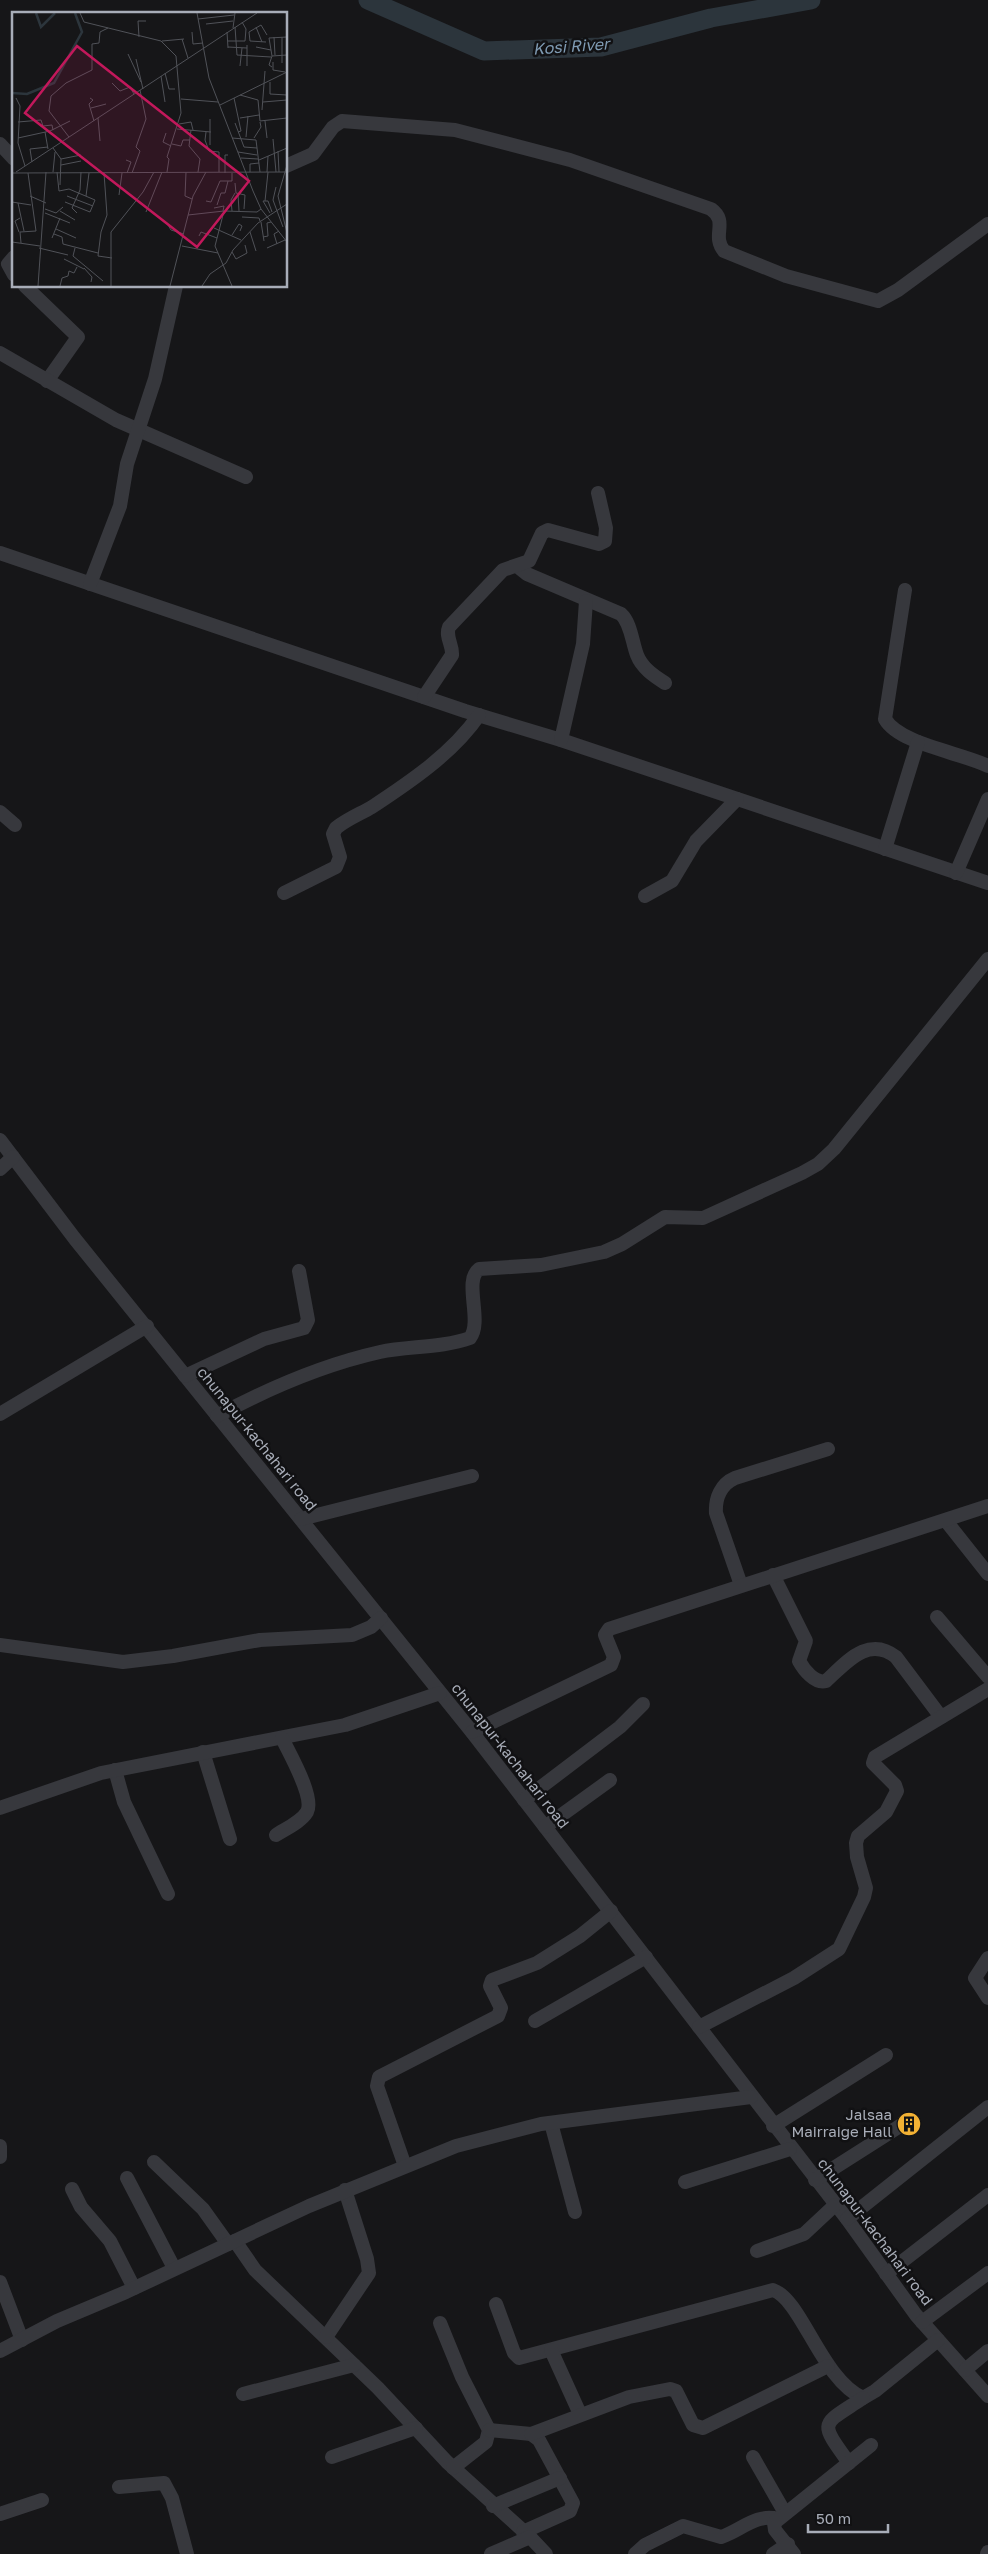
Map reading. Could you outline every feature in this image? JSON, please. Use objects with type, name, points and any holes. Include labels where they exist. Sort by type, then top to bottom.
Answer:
[{"type":"street","points":[[288,165],[313,154],[333,126],[342,121],[455,130],[570,160],[711,209],[718,214],[720,221],[718,244],[724,251],[786,276],[878,301],[898,290],[988,224]]},
{"type":"street","points":[[0,144],[12,157]]},
{"type":"street","points":[[12,259],[8,264],[12,271]]},
{"type":"street","points":[[27,288],[78,337],[47,381]]},
{"type":"street","points":[[90,584],[120,506],[128,464],[155,379],[176,288]]},
{"type":"street","points":[[0,353],[116,420],[246,478]]},
{"type":"street","points":[[424,697],[452,655],[453,649],[447,632],[449,627],[503,570],[529,562],[535,552],[539,536],[548,530],[602,543],[606,537],[598,493]]},
{"type":"street","points":[[0,553],[424,697],[561,740],[988,883]]},
{"type":"street","points":[[517,566],[527,574],[624,616],[639,659],[650,672],[665,683]]},
{"type":"street","points":[[905,590],[885,718],[890,725],[918,742],[988,766]]},
{"type":"street","points":[[561,740],[583,644],[586,600]]},
{"type":"street","points":[[284,893],[336,867],[340,857],[333,834],[336,828],[382,800],[436,760],[462,737],[479,715]]},
{"type":"street","points":[[884,849],[918,742]]},
{"type":"street","points":[[645,896],[672,882],[696,840],[737,799]]},
{"type":"street","points":[[956,873],[988,799]]},
{"type":"street","points":[[0,812],[15,825]]},
{"type":"street","points":[[217,1416],[324,1367],[382,1352],[470,1338],[475,1327],[473,1282],[475,1273],[479,1269],[541,1264],[599,1254],[622,1244],[665,1217],[703,1218],[814,1167],[834,1149],[988,959]]},
{"type":"street","name":"chunapur-kachahari road","points":[[0,1140],[75,1239],[147,1326],[217,1416],[472,1732],[611,1911],[790,2149],[847,2219],[922,2322],[988,2396]]},
{"type":"street","points":[[0,1169],[13,1157]]},
{"type":"street","points":[[185,1376],[264,1339],[304,1328],[308,1320],[299,1271]]},
{"type":"street","points":[[0,1414],[147,1326]]},
{"type":"street","points":[[742,1585],[716,1513],[716,1502],[722,1489],[729,1481],[735,1478],[828,1448]]},
{"type":"street","points":[[301,1519],[472,1476]]},
{"type":"street","points":[[472,1732],[611,1665],[614,1656],[605,1635],[610,1629],[988,1506]]},
{"type":"street","points":[[946,1521],[988,1574]]},
{"type":"street","points":[[773,1575],[806,1641],[799,1661],[815,1679],[821,1682],[826,1681],[859,1652],[886,1651],[896,1657],[941,1717]]},
{"type":"street","points":[[937,1617],[988,1677]]},
{"type":"street","points":[[0,1645],[123,1662],[173,1656],[260,1640],[352,1635],[371,1627],[380,1618]]},
{"type":"street","points":[[699,2027],[794,1978],[840,1949],[864,1897],[866,1888],[857,1858],[856,1843],[858,1836],[886,1812],[892,1805],[897,1791],[895,1785],[876,1767],[873,1760],[878,1754],[988,1689]]},
{"type":"street","points":[[0,1808],[78,1780],[115,1770],[360,1721],[440,1693]]},
{"type":"street","points":[[524,1800],[620,1727],[643,1704]]},
{"type":"street","points":[[276,1835],[301,1818],[307,1811],[309,1803],[306,1790],[282,1738]]},
{"type":"street","points":[[203,1752],[230,1839]]},
{"type":"street","points":[[115,1770],[124,1802],[168,1894]]},
{"type":"street","points":[[545,1827],[610,1780]]},
{"type":"street","points":[[405,2166],[377,2086],[379,2077],[498,2016],[501,2008],[490,1986],[492,1980],[537,1963],[580,1936],[611,1911]]},
{"type":"street","points":[[535,2021],[646,1957]]},
{"type":"street","points":[[988,1958],[976,1978],[988,1998]]},
{"type":"street","points":[[773,2126],[886,2055]]},
{"type":"street","points":[[0,2352],[57,2321],[134,2288],[345,2190],[456,2146],[551,2123],[751,2097]]},
{"type":"street","points":[[847,2219],[988,2107]]},
{"type":"street","points":[[551,2123],[575,2212]]},
{"type":"street","points":[[815,2180],[902,2124]]},
{"type":"street","points":[[0,2146],[0,2156]]},
{"type":"street","points":[[685,2182],[790,2149]]},
{"type":"street","points":[[154,2162],[203,2209],[255,2270],[326,2337],[453,2468],[546,2554]]},
{"type":"street","points":[[127,2178],[174,2268]]},
{"type":"street","points":[[72,2189],[81,2207],[110,2241],[134,2288]]},
{"type":"street","points":[[326,2337],[369,2272],[367,2259],[345,2190]]},
{"type":"street","points":[[886,2274],[988,2195]]},
{"type":"street","points":[[757,2251],[804,2234],[835,2205]]},
{"type":"street","points":[[922,2322],[988,2273]]},
{"type":"street","points":[[0,2282],[22,2340]]},
{"type":"street","points":[[496,2304],[516,2356],[526,2357],[773,2290],[785,2298],[828,2366],[852,2393],[863,2398]]},
{"type":"street","points":[[440,2323],[462,2377],[489,2430],[486,2442],[453,2468]]},
{"type":"street","points":[[849,2463],[830,2437],[826,2430],[827,2425],[832,2419],[875,2392],[938,2340]]},
{"type":"street","points":[[551,2350],[580,2414]]},
{"type":"street","points":[[964,2370],[988,2351]]},
{"type":"street","points":[[243,2394],[354,2365]]},
{"type":"street","points":[[489,2430],[531,2434],[629,2397],[670,2389],[676,2391],[680,2397],[693,2425],[703,2428],[828,2366]]},
{"type":"street","points":[[332,2457],[416,2428]]},
{"type":"street","points":[[491,2554],[573,2508],[560,2478],[542,2445],[531,2434]]},
{"type":"street","points":[[773,2554],[791,2549],[775,2530],[774,2524],[781,2516],[872,2445]]},
{"type":"street","points":[[753,2457],[781,2516]]},
{"type":"street","points":[[493,2506],[560,2478]]},
{"type":"street","points":[[119,2487],[158,2482],[164,2483],[172,2498],[187,2554]]},
{"type":"street","points":[[0,2514],[42,2500]]},
{"type":"street","points":[[635,2554],[644,2545],[683,2526],[720,2538],[760,2518],[781,2516]]},
{"type":"waterway","name":"Kosi River","points":[[368,0],[484,51],[601,47],[711,18],[811,0]]},
{"type":"place","name":"Jalsaa Mairraige Hall","points":[[909,2124]]}]
